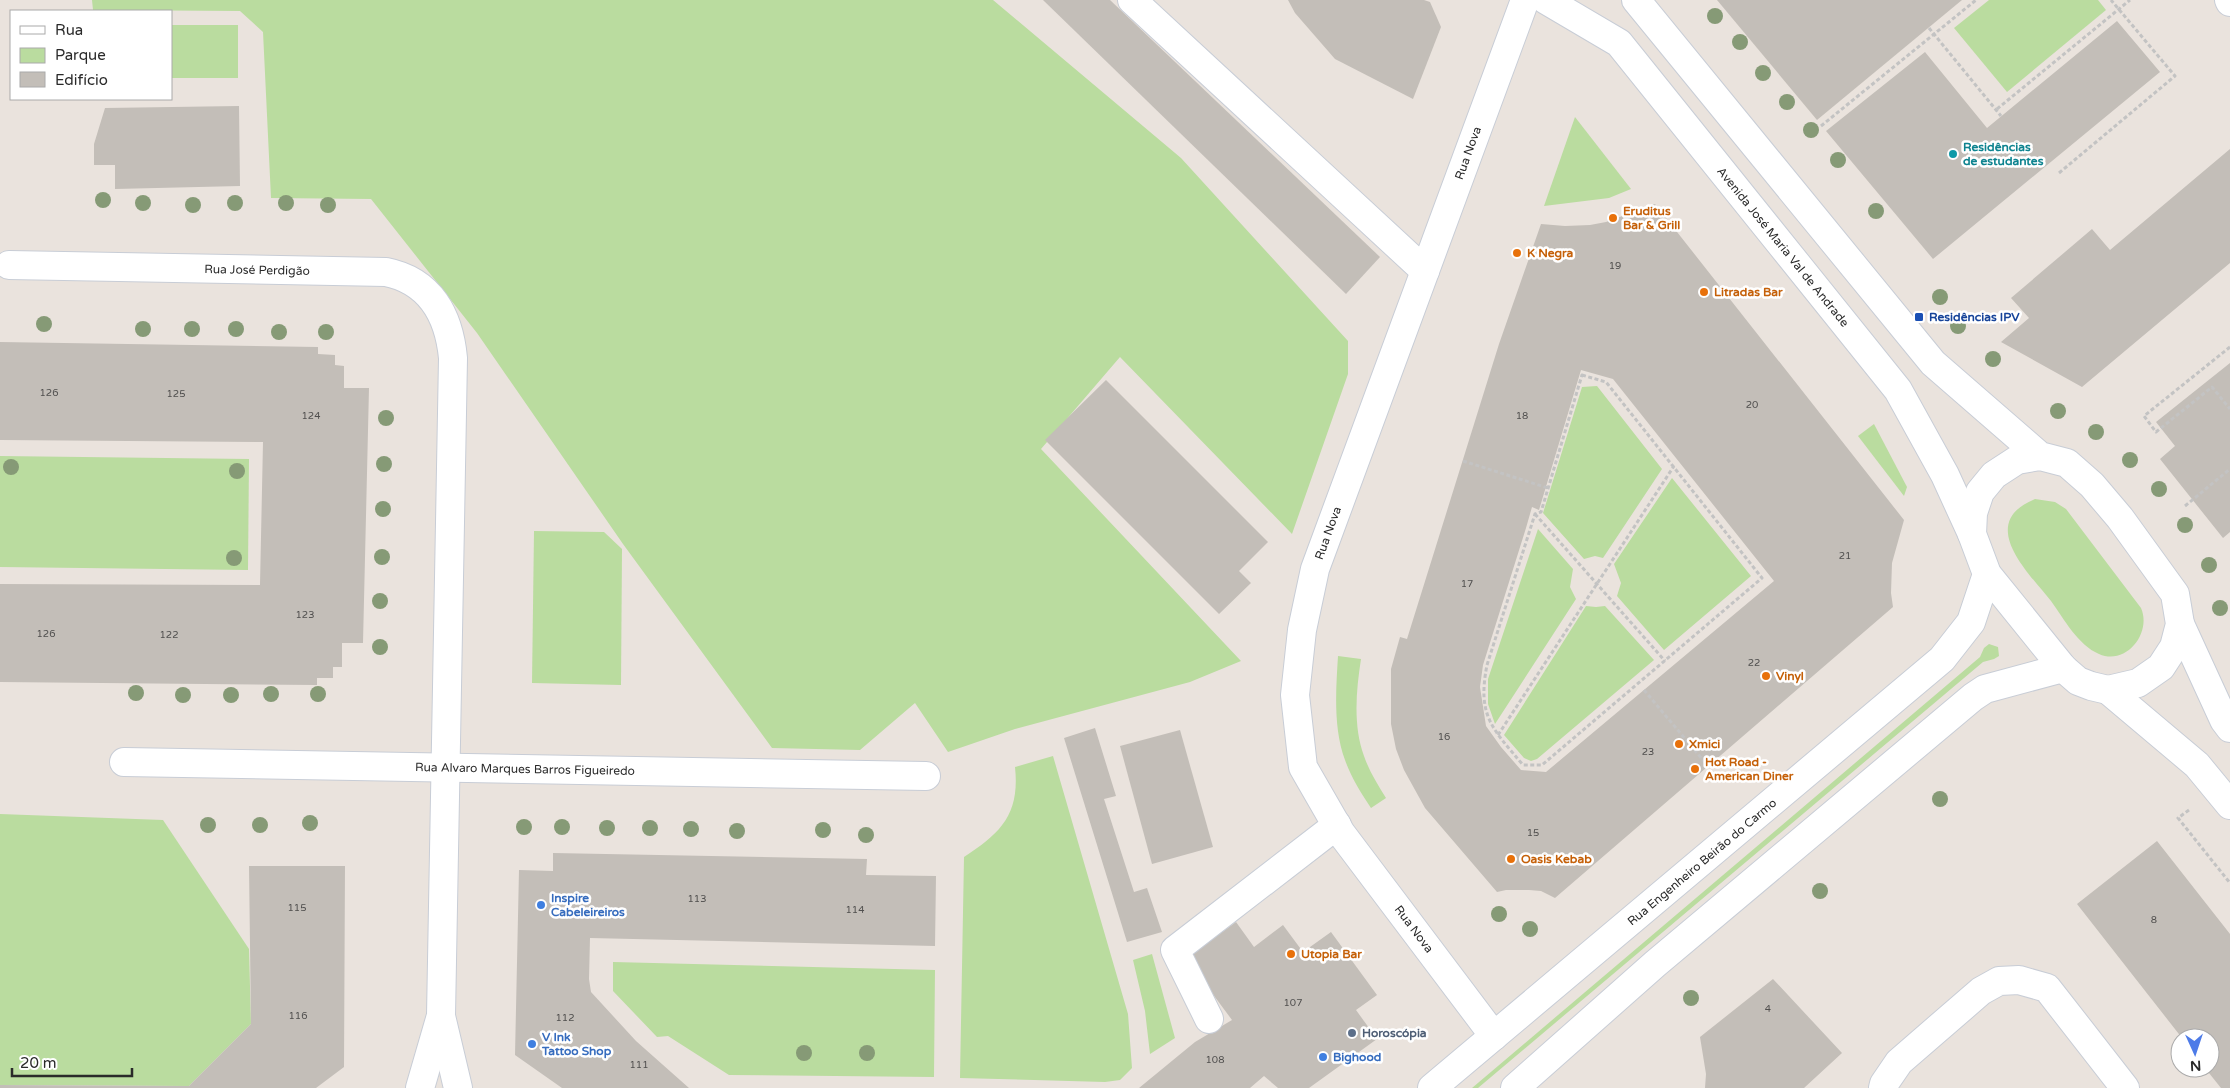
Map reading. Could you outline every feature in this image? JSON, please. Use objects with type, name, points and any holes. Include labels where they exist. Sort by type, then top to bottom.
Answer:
[{"type":"street","points":[[1132,0],[1425,271]]},
{"type":"street","name":"Rua Nova","points":[[1494,1036],[1337,825],[1303,766],[1295,695],[1302,630],[1315,569],[1525,0]]},
{"type":"street","name":"Avenida José Maria Val de Andrade","points":[[1546,0],[1619,43],[1892,382],[1945,475],[1972,534],[1987,574],[2063,668],[2078,681],[2108,690],[2138,683],[2160,667],[2174,647],[2180,624],[2178,601],[2174,594],[2120,518],[2092,485],[2067,463],[2040,456],[2017,460],[1994,475],[1980,492],[1973,514],[1972,534]]},
{"type":"street","name":"Avenida José Maria Val de Andrade","points":[[1636,0],[1933,363],[2040,456]]},
{"type":"street","name":"Rua José Perdigão","points":[[9,265],[386,272],[400,274],[412,280],[425,290],[442,314],[448,326],[453,358],[441,1016]]},
{"type":"street","name":"Rua Engenheiro Beirão do Carmo","points":[[1432,1088],[1942,660],[1971,622],[1987,574]]},
{"type":"street","name":"Avenida José Maria Val de Andrade","points":[[2180,624],[2224,720],[2230,728]]},
{"type":"street","points":[[1526,1085],[1655,964],[1973,697],[1985,689],[2063,668]]},
{"type":"street","name":"Avenida José Maria Val de Andrade","points":[[2108,690],[2197,765],[2223,796]]},
{"type":"street","name":"Rua Alvaro Marques Barros Figueiredo","points":[[124,762],[926,776]]},
{"type":"street","points":[[1210,1019],[1175,950],[1337,825]]},
{"type":"street","points":[[1883,1088],[1899,1062],[1981,991],[1999,981],[2019,980],[2046,988],[2125,1088]]},
{"type":"street","points":[[420,1088],[441,1016]]},
{"type":"street","points":[[441,1016],[458,1088]]},
{"type":"path","points":[[1821,126],[1976,0]]},
{"type":"path","points":[[2059,173],[2175,76],[2111,0]]},
{"type":"path","points":[[1997,109],[2130,0]]},
{"type":"path","points":[[1929,28],[2001,116]]},
{"type":"path","points":[[2230,347],[2144,416],[2156,432],[2212,387],[2230,409]]},
{"type":"path","points":[[1582,375],[1606,382],[1762,578],[1542,765],[1523,765],[1492,728],[1486,714],[1484,682],[1485,673],[1535,514],[1541,512],[1582,375]]},
{"type":"path","points":[[1463,461],[1548,488]]},
{"type":"path","points":[[1498,735],[1674,466]]},
{"type":"path","points":[[2185,506],[2230,469]]},
{"type":"path","points":[[1535,514],[1665,661]]},
{"type":"path","points":[[1644,690],[1708,766]]},
{"type":"path","points":[[2223,796],[2178,818],[2230,883]]},
{"type":"green space","points":[[92,0],[993,0],[1181,158],[1348,341],[1348,374],[1292,534],[1120,357],[1041,449],[1241,661],[1190,682],[1015,729],[948,752],[915,703],[860,750],[772,748],[623,544],[477,333],[371,199],[271,198],[263,32],[240,11],[93,10]]},
{"type":"green space","points":[[1989,0],[2098,0],[2106,10],[2007,92],[1954,28]]},
{"type":"green space","points":[[172,25],[238,25],[238,78],[172,78]]},
{"type":"green space","points":[[1575,117],[1631,189],[1609,198],[1544,206]]},
{"type":"green space","points":[[1597,386],[1662,469],[1603,558],[1595,556],[1584,559],[1543,513],[1582,387]]},
{"type":"green space","points":[[1874,424],[1907,487],[1904,496],[1858,436]]},
{"type":"green space","points":[[0,456],[249,459],[248,570],[0,567]]},
{"type":"green space","points":[[1672,478],[1751,576],[1664,650],[1617,596],[1621,583],[1614,564]]},
{"type":"green space","points":[[2035,499],[2055,502],[2066,509],[2141,608],[2143,627],[2140,637],[2127,651],[2109,656],[2091,650],[2072,631],[2020,562],[2012,548],[2008,534],[2009,521],[2018,509]]},
{"type":"green space","points":[[1538,529],[1573,569],[1570,587],[1576,599],[1495,724],[1488,704],[1488,679]]},
{"type":"green space","points":[[534,531],[604,532],[622,549],[621,685],[532,683]]},
{"type":"green space","points":[[1586,606],[1605,606],[1654,660],[1537,759],[1531,761],[1524,758],[1504,735]]},
{"type":"green space","points":[[1989,644],[1998,647],[1999,656],[1983,662],[1478,1088],[1472,1088],[1980,657],[1984,648]]},
{"type":"green space","points":[[1338,656],[1361,659],[1356,708],[1358,733],[1366,762],[1386,798],[1371,808],[1350,773],[1341,748],[1336,708]]},
{"type":"green space","points":[[1053,756],[1128,1014],[1132,1068],[1120,1080],[1105,1082],[960,1078],[964,857],[988,839],[1005,821],[1011,810],[1014,798],[1016,783],[1015,767]]},
{"type":"green space","points":[[0,814],[163,820],[249,949],[251,1024],[189,1086],[0,1085]]},
{"type":"green space","points":[[1152,954],[1175,1038],[1150,1054],[1145,1011],[1133,960]]},
{"type":"green space","points":[[613,962],[935,970],[934,1077],[729,1075],[668,1036],[657,1037],[613,991]]},
{"type":"building","points":[[1043,0],[1110,0],[1380,257],[1346,294]]},
{"type":"building","points":[[1288,0],[1424,0],[1430,2],[1441,27],[1413,99],[1335,59],[1295,13]]},
{"type":"building","points":[[1717,0],[1962,0],[1817,120]]},
{"type":"building","name":"Residências de estudantes","points":[[2117,21],[2160,72],[1933,259],[1826,131],[1925,52],[1987,128]]},
{"type":"building","points":[[239,106],[240,186],[115,189],[115,165],[94,165],[94,144],[105,108]]},
{"type":"building","points":[[2230,149],[2230,263],[2082,387],[2001,342],[2029,318],[2011,298],[2092,229],[2110,250]]},
{"type":"building","points":[[1655,204],[1904,520],[1892,563],[1891,593],[1893,607],[1555,898],[1541,891],[1506,890],[1497,892],[1425,808],[1404,770],[1396,749],[1391,724],[1391,669],[1400,637],[1407,639],[1499,344],[1541,224],[1565,226],[1606,222]],"holes":[[[1581,370],[1613,379],[1774,581],[1546,772],[1521,770],[1486,726],[1480,687],[1483,665],[1532,507],[1539,510]]]},
{"type":"building","points":[[0,342],[318,347],[318,354],[335,355],[335,365],[344,366],[344,388],[369,388],[363,643],[342,643],[342,667],[333,667],[333,678],[317,678],[317,685],[0,682],[0,584],[260,585],[263,442],[0,440]]},
{"type":"building","points":[[2230,363],[2230,532],[2223,538],[2160,459],[2175,446],[2156,422]]},
{"type":"building","points":[[1106,380],[1268,542],[1239,571],[1251,583],[1219,614],[1045,440]]},
{"type":"building","points":[[1095,728],[1116,796],[1104,799],[1134,892],[1147,888],[1162,932],[1127,942],[1064,738]]},
{"type":"building","points":[[1180,730],[1213,847],[1152,864],[1120,746]]},
{"type":"building","points":[[2157,841],[2230,934],[2230,1088],[2221,1088],[2213,1078],[2220,1078],[2220,1028],[2174,1028],[2077,904]]},
{"type":"building","points":[[553,853],[867,859],[866,875],[936,876],[935,946],[590,938],[589,979],[591,992],[636,1041],[689,1088],[562,1088],[515,1055],[519,870],[553,871]]},
{"type":"building","points":[[249,866],[345,866],[344,1067],[316,1088],[0,1088],[0,1085],[189,1086],[251,1024]]},
{"type":"building","points":[[1236,922],[1254,947],[1283,925],[1303,952],[1331,932],[1377,995],[1356,1010],[1377,1039],[1309,1088],[1278,1088],[1264,1076],[1250,1088],[1139,1088],[1195,1042],[1232,1020],[1186,958]]},
{"type":"building","points":[[1773,979],[1842,1053],[1804,1088],[1705,1088],[1706,1074],[1700,1037]]},
{"type":"place","name":"Residências de estudantes","points":[[1953,154]]},
{"type":"place","name":"Eruditus Bar & Grill","points":[[1613,218]]},
{"type":"place","name":"K Negra","points":[[1517,253]]},
{"type":"place","name":"Litradas Bar","points":[[1704,292]]},
{"type":"place","name":"Residências IPV","points":[[1919,317]]},
{"type":"place","name":"Vinyl","points":[[1766,676]]},
{"type":"place","name":"Xmici","points":[[1679,744]]},
{"type":"place","name":"Hot Road - American Diner","points":[[1695,769]]},
{"type":"place","name":"Oasis Kebab","points":[[1511,859]]},
{"type":"place","name":"Inspire Cabeleireiros","points":[[541,905]]},
{"type":"place","name":"Utopia Bar","points":[[1291,954]]},
{"type":"place","name":"Horoscópia","points":[[1352,1033]]},
{"type":"place","name":"V Ink Tattoo Shop","points":[[532,1044]]},
{"type":"place","name":"Bighood","points":[[1323,1057]]}]
